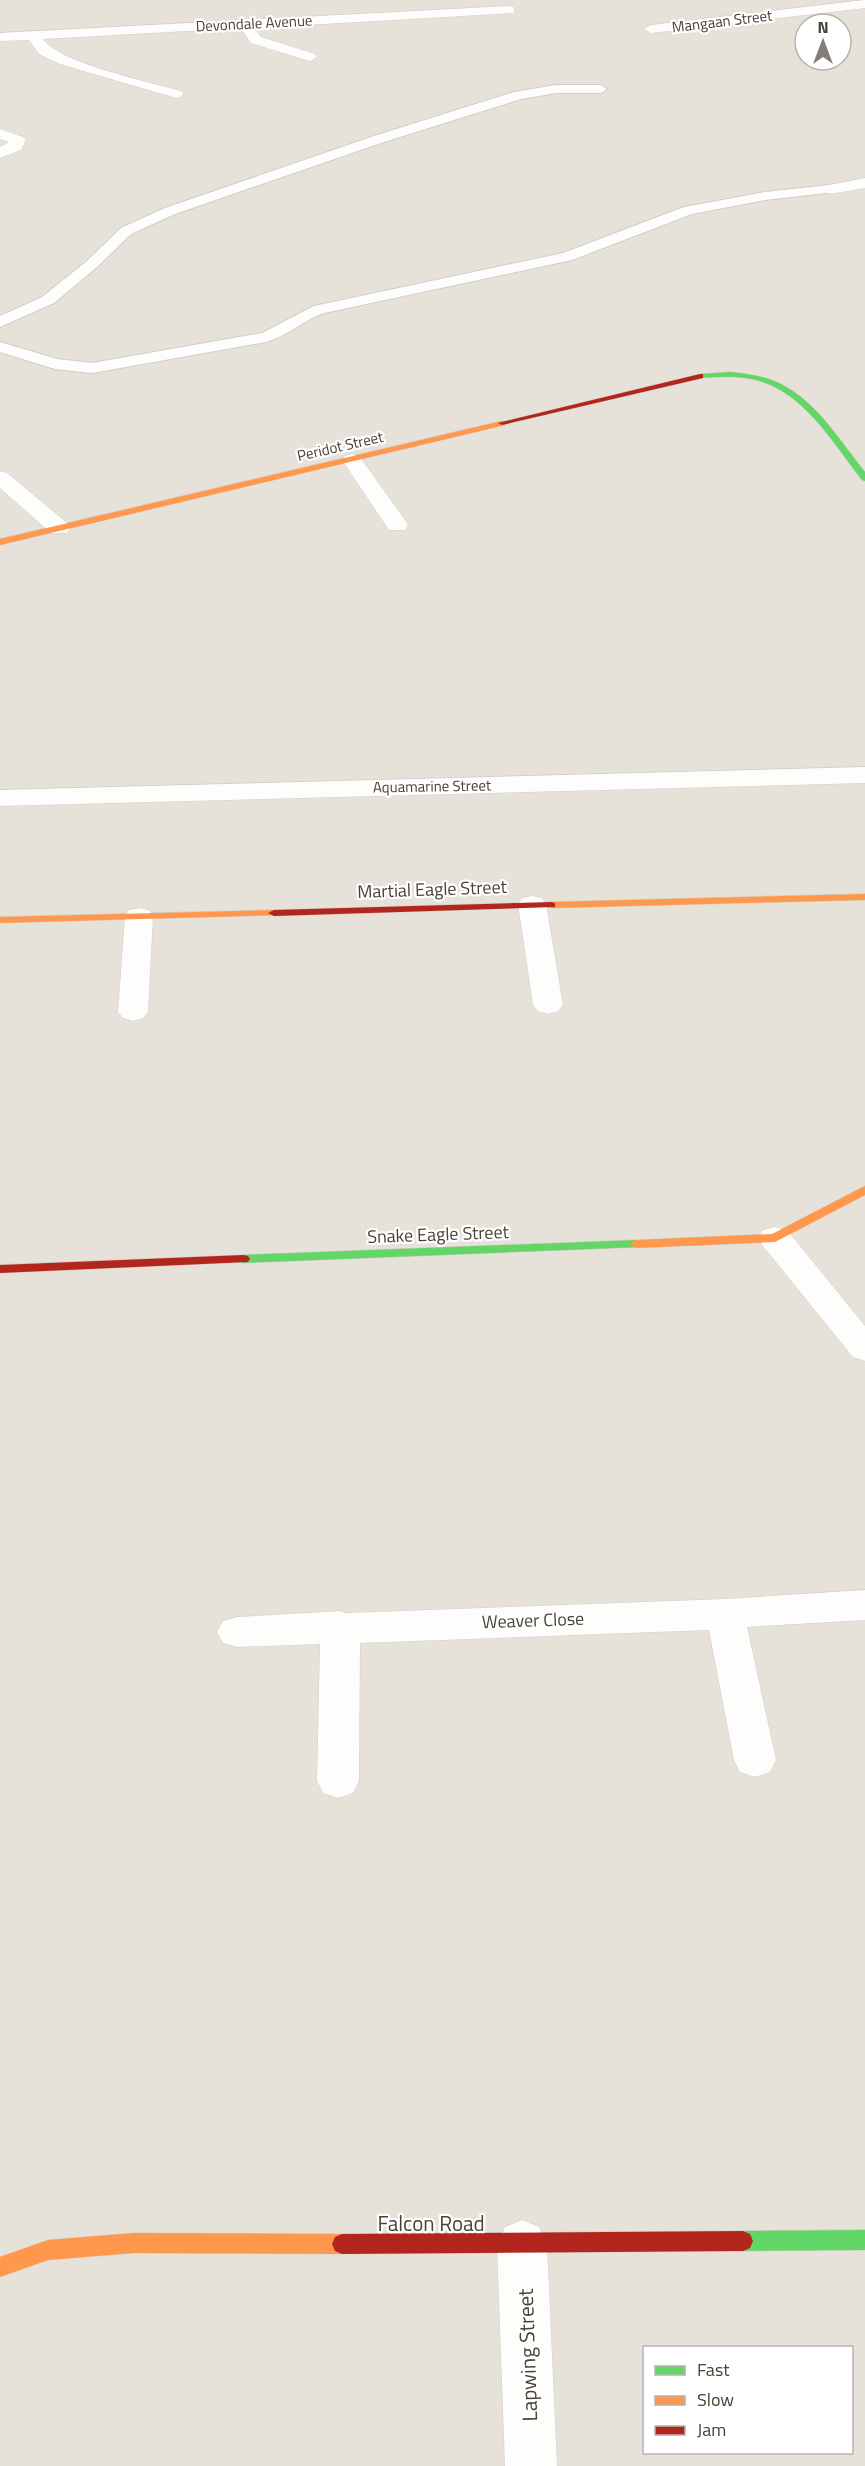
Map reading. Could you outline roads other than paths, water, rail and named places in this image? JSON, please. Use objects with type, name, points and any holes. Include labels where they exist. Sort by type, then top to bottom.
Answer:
[{"type":"street","name":"Mangaan Street","points":[[651,29],[865,4]]},
{"type":"street","name":"Devondale Avenue","points":[[0,37],[509,10]]},
{"type":"street","points":[[244,23],[256,40],[310,57]]},
{"type":"street","points":[[33,35],[44,51],[65,61],[176,94]]},
{"type":"street","points":[[0,134],[18,142],[15,147],[0,153]]},
{"type":"street","points":[[830,189],[865,183]]},
{"type":"street","name":"Peridot Street","points":[[0,542],[352,460],[687,378],[740,374],[781,386],[808,411],[865,478]]},
{"type":"street","points":[[352,460],[397,525]]},
{"type":"street","points":[[0,477],[59,528]]},
{"type":"street","name":"Aquamarine Street","points":[[0,798],[865,776]]},
{"type":"street","name":"Martial Eagle Street","points":[[0,920],[532,904],[865,897]]},
{"type":"street","points":[[532,904],[548,1005]]},
{"type":"street","points":[[133,1012],[139,916]]},
{"type":"street","name":"Snake Eagle Street","points":[[0,1269],[775,1238],[865,1190]]},
{"type":"street","points":[[775,1238],[865,1349]]},
{"type":"street","name":"Weaver Close","points":[[237,1632],[340,1626],[725,1614],[865,1605]]},
{"type":"street","points":[[725,1614],[755,1760]]},
{"type":"street","points":[[338,1781],[340,1626]]},
{"type":"street","name":"Falcon Road","points":[[0,2267],[48,2250],[134,2243],[522,2244],[865,2240]]},
{"type":"street","name":"Lapwing Street","points":[[522,2244],[531,2466]]},
{"type":"lane","points":[[0,322],[48,300],[92,264],[126,231],[170,212],[368,142],[519,95],[556,88],[601,89]]},
{"type":"lane","points":[[0,347],[55,364],[92,368],[249,341],[279,332],[297,319],[320,309],[567,257],[682,212],[709,207],[775,207],[830,189]]}]
